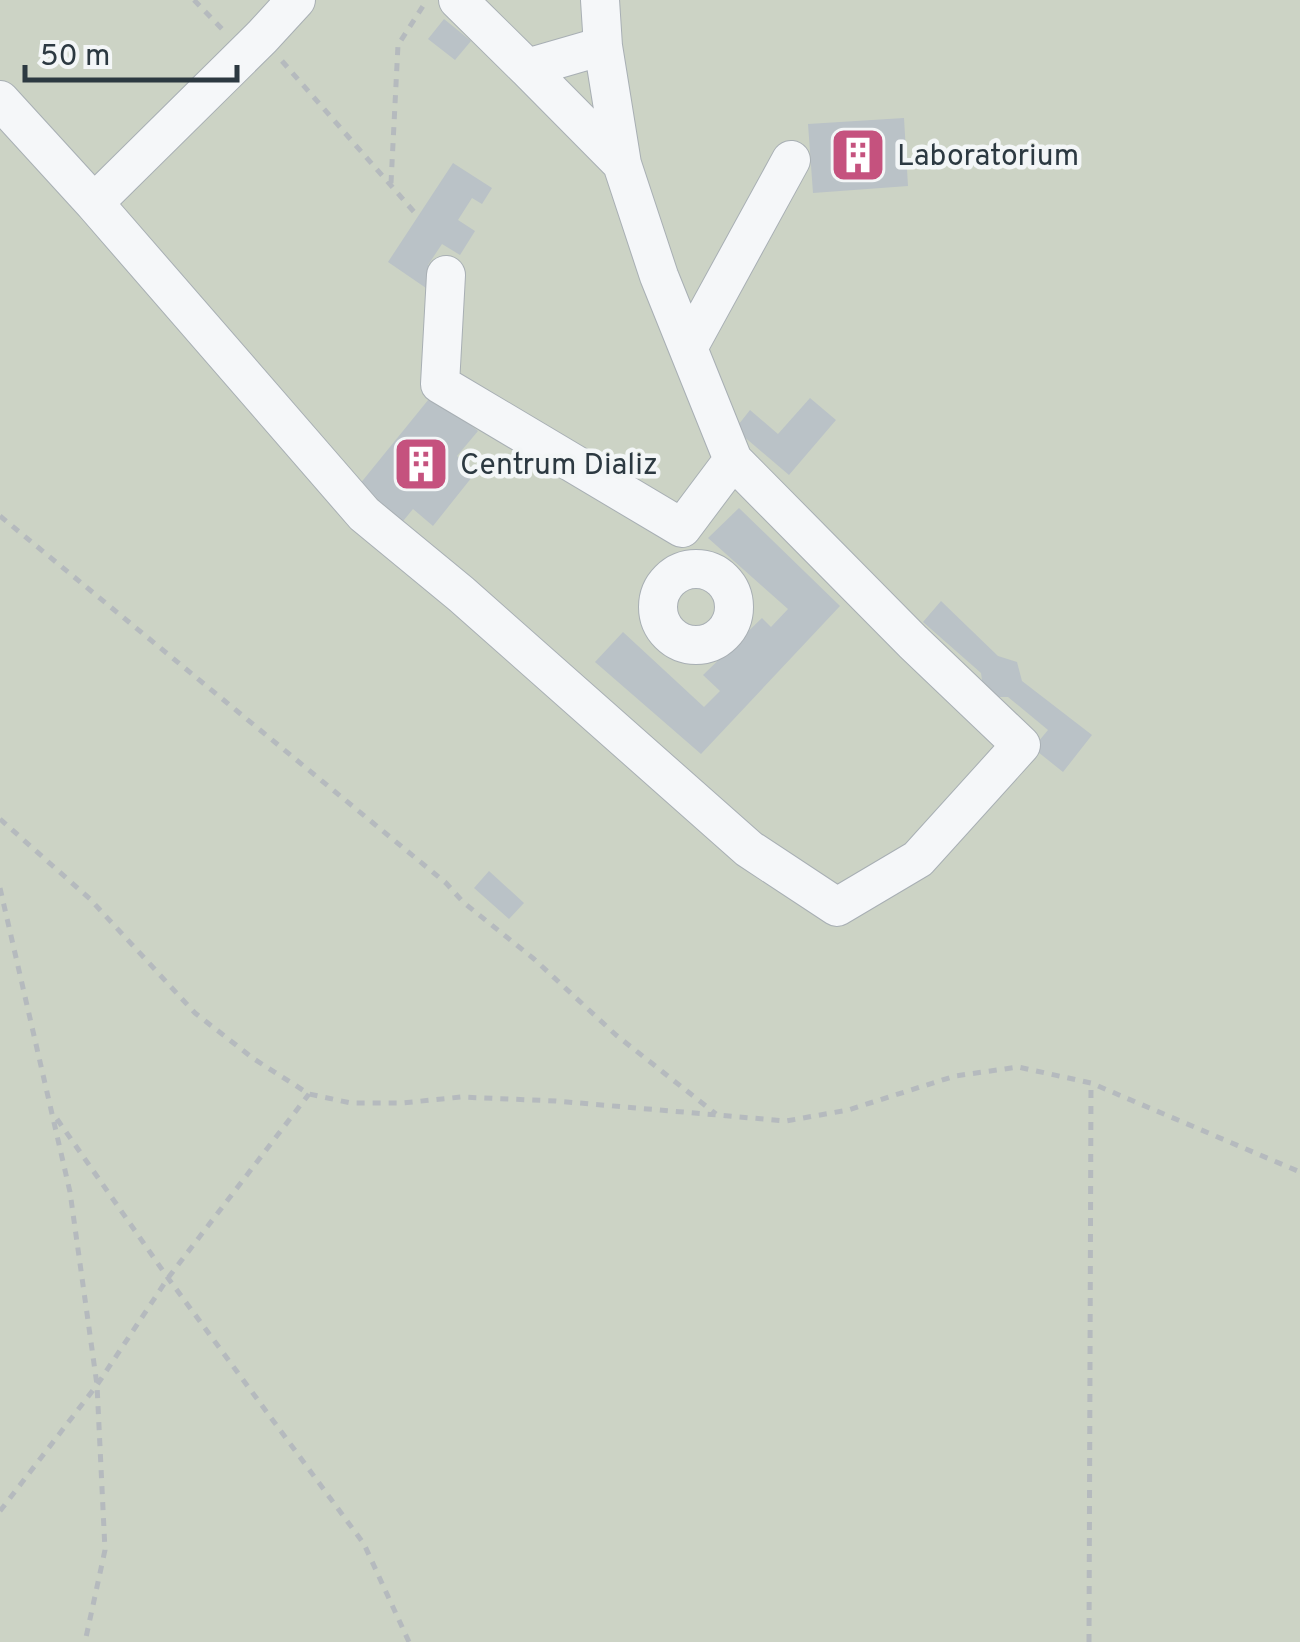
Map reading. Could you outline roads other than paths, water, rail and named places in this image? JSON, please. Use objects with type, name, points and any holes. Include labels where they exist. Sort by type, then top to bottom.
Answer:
[{"type":"lane","points":[[94,203],[296,0]]},
{"type":"lane","points":[[458,0],[622,164]]},
{"type":"lane","points":[[0,100],[364,514],[461,594],[749,850],[836,907],[918,859],[1021,745],[732,460],[659,276],[622,164],[603,46],[600,0]]},
{"type":"lane","points":[[527,68],[603,46]]},
{"type":"lane","points":[[688,348],[791,160]]},
{"type":"lane","points":[[446,274],[440,384],[682,528]]},
{"type":"lane","points":[[686,570],[682,528],[732,460]]},
{"type":"place","name":"Laboratorium","points":[[858,155]]},
{"type":"place","name":"Centrum Dializ","points":[[421,464]]}]
